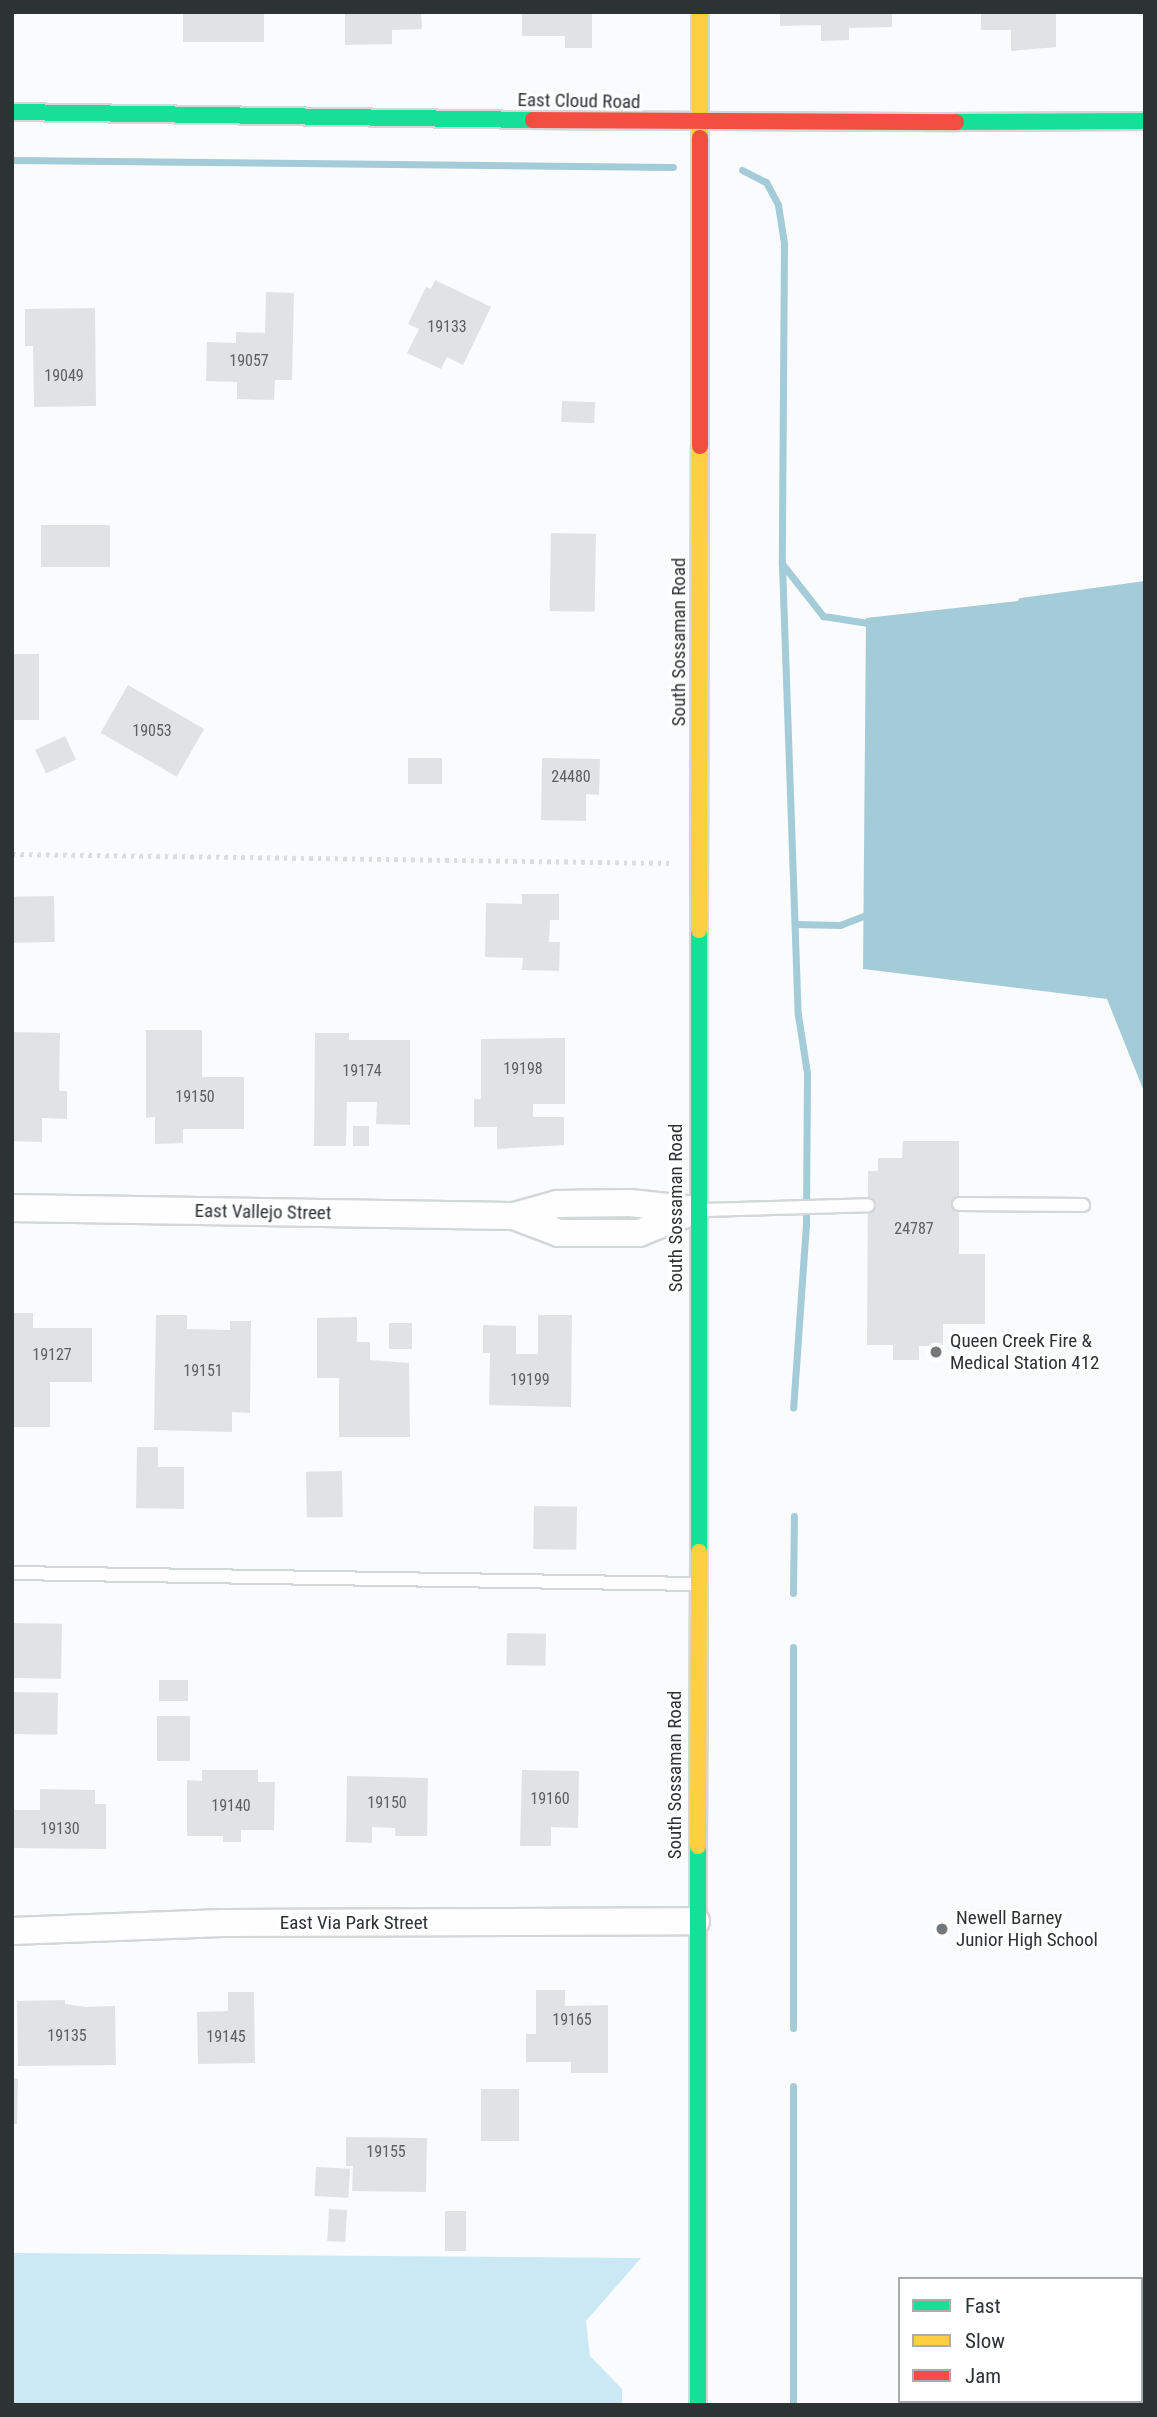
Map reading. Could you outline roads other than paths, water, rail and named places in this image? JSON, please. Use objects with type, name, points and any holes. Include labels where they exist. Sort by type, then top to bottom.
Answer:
[{"type":"main road","name":"South Sossaman Road","points":[[698,2405],[696,1210],[701,864],[700,12]]},
{"type":"main road","name":"East Cloud Road","points":[[12,112],[700,123],[1145,121]]},
{"type":"street","name":"East Vallejo Street","points":[[12,1208],[514,1216],[559,1233],[639,1233],[696,1210]]},
{"type":"street","name":"East Via Park Street","points":[[12,1931],[223,1923],[696,1921]]},
{"type":"lane","points":[[959,1204],[1083,1205]]},
{"type":"lane","points":[[696,1210],[868,1205]]},
{"type":"lane","points":[[12,1573],[696,1584]]},
{"type":"waterway","points":[[12,160],[673,167]]},
{"type":"waterway","points":[[742,170],[766,182],[778,205],[784,244],[782,565],[798,1015],[807,1073],[806,1224],[793,1408]]},
{"type":"waterway","points":[[783,565],[823,616],[874,624]]},
{"type":"waterway","points":[[1021,601],[1145,584]]},
{"type":"waterway","points":[[795,924],[840,925],[872,913]]},
{"type":"waterway","points":[[793,1593],[794,1516]]},
{"type":"waterway","points":[[793,1647],[793,2028]]},
{"type":"waterway","points":[[793,2086],[793,2405]]},
{"type":"place","name":"Queen Creek Fire & Medical Station 412","points":[[936,1352]]},
{"type":"place","name":"Newell Barney Junior High School","points":[[942,1929]]}]
